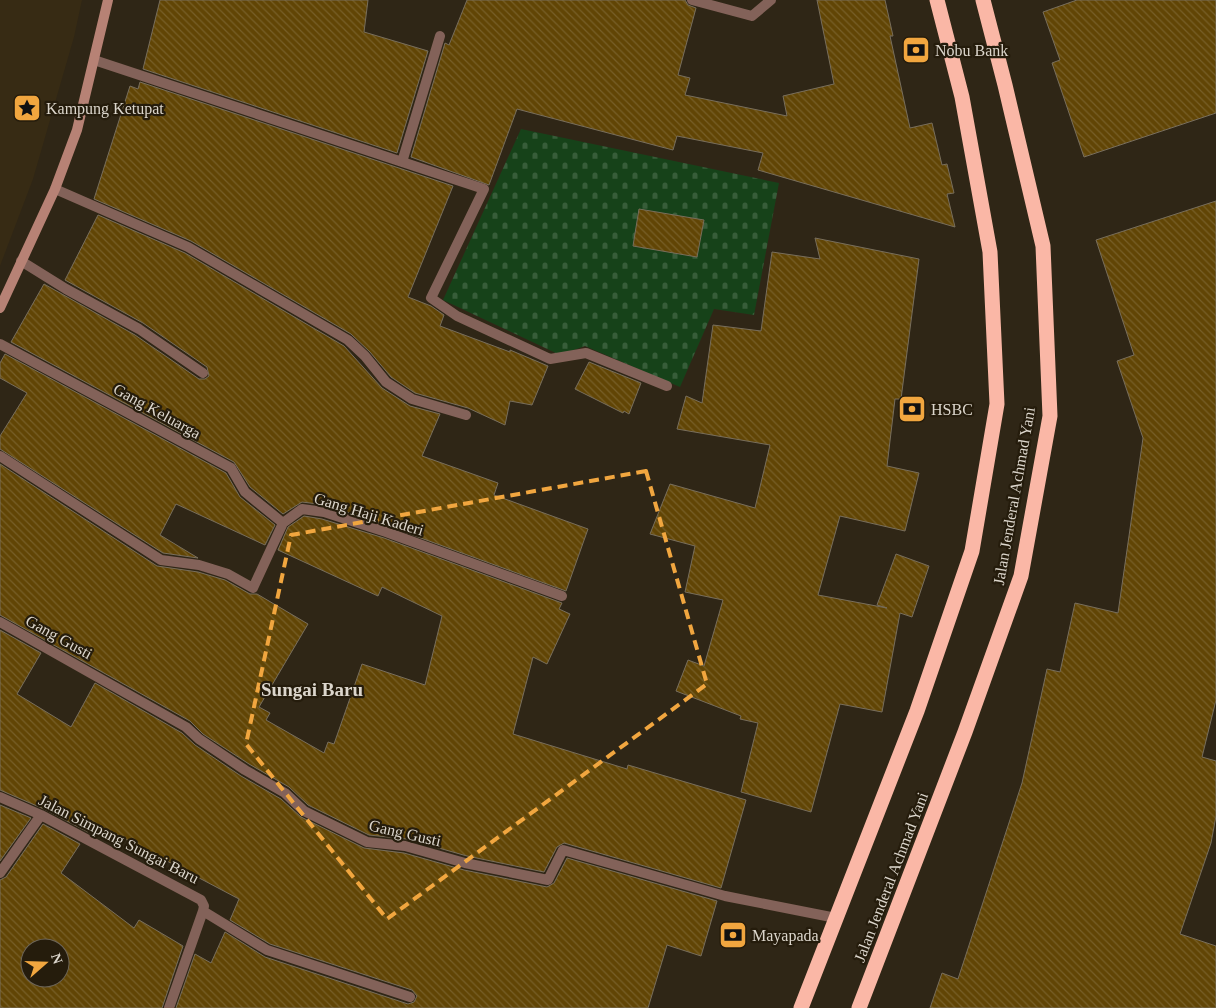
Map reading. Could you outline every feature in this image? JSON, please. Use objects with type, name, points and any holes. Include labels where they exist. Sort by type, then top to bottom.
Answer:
[{"type":"highway","name":"Jalan Jenderal Achmad Yani","points":[[801,1008],[917,711],[972,551],[996,404],[990,252],[962,97],[937,0]]},
{"type":"highway","name":"Jalan Jenderal Achmad Yani","points":[[859,1008],[965,732],[1021,576],[1050,416],[1043,246],[983,0]]},
{"type":"street","points":[[0,308],[55,189],[77,130],[108,0]]},
{"type":"street","points":[[692,0],[752,16],[771,0]]},
{"type":"street","points":[[402,162],[440,36]]},
{"type":"street","points":[[94,60],[484,189],[431,298],[457,316],[550,359],[586,353],[667,386]]},
{"type":"street","points":[[55,189],[188,247],[348,340],[365,356],[386,382],[412,399],[466,415]]},
{"type":"street","points":[[22,261],[66,289],[139,329],[203,373]]},
{"type":"street","name":"Gang Keluarga","points":[[0,344],[230,468],[245,492],[283,523]]},
{"type":"street","points":[[0,456],[161,560],[199,565],[228,574],[253,588],[283,523]]},
{"type":"street","name":"Gang Haji Kaderi","points":[[283,523],[302,509],[324,512],[386,532],[562,596]]},
{"type":"street","name":"Gang Gusti","points":[[0,622],[186,727],[199,739],[230,760],[284,793],[304,811],[367,842],[405,846],[465,863],[548,880],[563,850],[725,896],[836,918]]},
{"type":"street","name":"Jalan Simpang Sungai Baru","points":[[0,796],[41,815],[198,897],[204,906],[203,911]]},
{"type":"street","points":[[0,873],[41,815]]},
{"type":"street","points":[[169,1008],[203,911],[267,950],[410,997]]},
{"type":"highlighted area","points":[[646,471],[707,684],[387,919],[246,744],[291,535]]},
{"type":"shaded area","name":"Kampung Ketupat","points":[[0,0],[82,0],[74,37],[33,179],[0,266]]},
{"type":"green space","points":[[521,129],[779,183],[754,315],[714,309],[680,387],[585,346],[560,355],[443,300]]},
{"type":"building","points":[[160,0],[368,0],[364,32],[428,51],[397,153],[143,69]]},
{"type":"building","points":[[467,0],[685,0],[688,5],[696,8],[678,75],[690,78],[685,95],[787,116],[783,96],[834,84],[817,0],[885,0],[893,36],[890,36],[910,128],[932,123],[942,165],[947,164],[954,193],[947,194],[955,227],[758,170],[763,153],[677,136],[673,150],[517,109],[489,185],[411,157],[445,43],[449,45]]},
{"type":"building","points":[[1077,0],[1216,0],[1216,113],[1084,157],[1052,63],[1060,60],[1043,12]]},
{"type":"building","points":[[140,82],[453,186],[408,297],[431,306],[444,315],[440,326],[510,352],[510,350],[548,366],[532,405],[510,401],[505,425],[468,408],[415,393],[391,377],[370,352],[351,334],[191,241],[94,199],[130,86],[138,89]]},
{"type":"building","points":[[1216,201],[1216,700],[1202,757],[1216,761],[1216,816],[1211,843],[1180,934],[1216,946],[1216,1008],[930,1008],[942,973],[958,979],[1022,783],[1047,669],[1060,672],[1075,603],[1118,613],[1143,438],[1117,361],[1134,355],[1096,240]]},
{"type":"building","points":[[639,209],[704,220],[697,257],[633,246]]},
{"type":"building","points":[[98,215],[185,253],[344,346],[382,388],[410,406],[440,414],[422,456],[498,483],[494,495],[588,529],[566,591],[326,505],[302,502],[283,514],[250,487],[234,462],[11,342],[44,284],[135,335],[199,379],[205,379],[209,376],[207,367],[143,323],[65,280]]},
{"type":"building","points":[[815,238],[919,259],[901,399],[895,399],[887,466],[919,473],[905,531],[840,516],[818,595],[887,608],[877,605],[896,554],[929,566],[912,617],[900,613],[882,712],[840,704],[811,812],[741,792],[758,723],[740,719],[741,716],[676,691],[688,660],[704,666],[723,600],[685,592],[695,546],[650,534],[670,484],[755,508],[770,445],[677,429],[686,396],[702,403],[713,325],[761,331],[772,252],[820,259]]},
{"type":"building","points":[[5,354],[226,473],[240,497],[275,525],[265,545],[176,504],[160,535],[198,558],[163,553],[0,449],[0,436],[27,393],[0,378],[0,363]]},
{"type":"building","points":[[589,362],[641,383],[629,414],[624,411],[623,413],[575,389]]},
{"type":"building","points":[[0,464],[157,566],[198,572],[225,580],[250,594],[257,594],[308,624],[259,707],[270,713],[266,720],[324,753],[328,742],[334,744],[362,664],[425,685],[442,616],[382,587],[378,596],[278,550],[288,527],[304,516],[322,519],[384,538],[562,603],[559,609],[570,614],[547,664],[533,657],[513,734],[627,769],[628,765],[746,800],[721,888],[564,843],[557,847],[544,872],[467,856],[407,839],[369,835],[308,805],[289,787],[203,734],[190,721],[0,615]]},
{"type":"building","points":[[0,630],[41,653],[17,694],[71,727],[95,683],[182,733],[195,745],[241,776],[281,799],[301,817],[364,848],[404,853],[464,870],[547,887],[554,883],[567,858],[717,901],[701,956],[667,945],[648,1008],[176,1008],[195,954],[211,963],[225,932],[265,957],[408,1004],[414,1002],[417,996],[412,990],[270,944],[230,920],[239,899],[112,832],[111,835],[92,826],[88,832],[44,809],[0,790]]},
{"type":"building","points":[[0,805],[31,818],[0,861]]},
{"type":"building","points":[[43,824],[80,844],[61,873],[134,928],[139,920],[183,946],[162,1008],[0,1008],[0,880],[6,877]]},
{"type":"place","name":"Nobu Bank","points":[[916,50]]},
{"type":"place","name":"Kampung Ketupat","points":[[27,108]]},
{"type":"place","name":"HSBC","points":[[912,409]]},
{"type":"place","name":"Mayapada","points":[[733,935]]},
{"type":"district","name":"Sungai Baru","points":[[312,689]]}]
